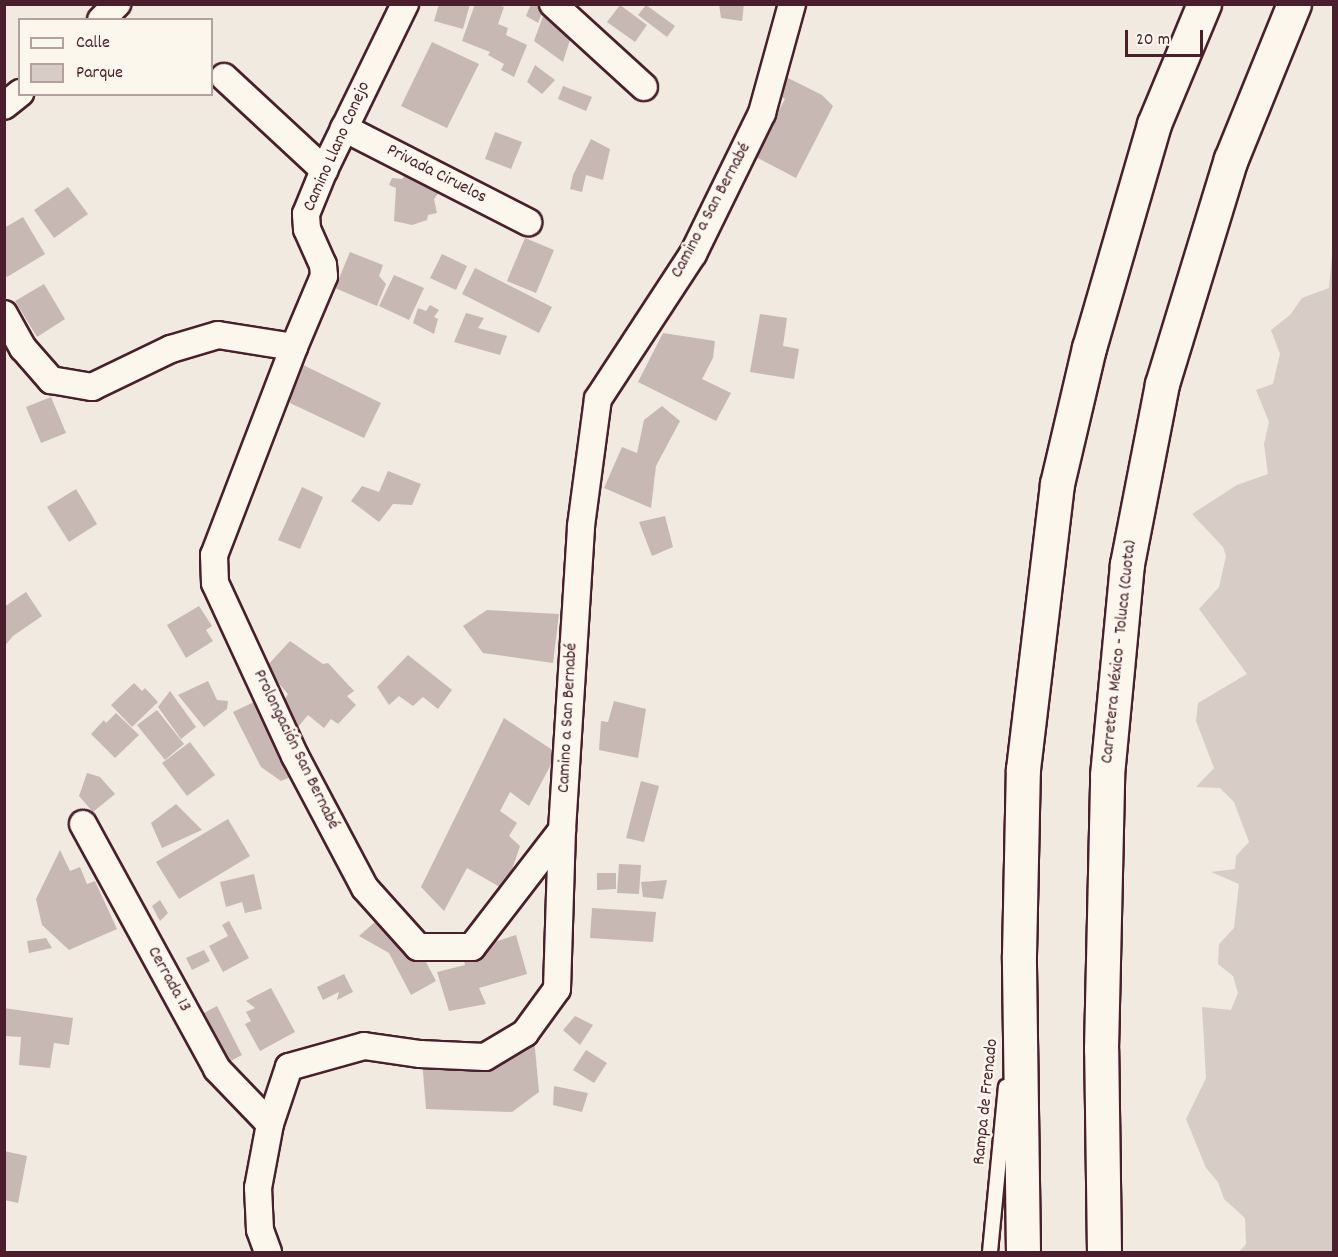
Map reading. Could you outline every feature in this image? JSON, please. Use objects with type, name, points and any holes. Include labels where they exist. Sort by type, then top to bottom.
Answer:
[{"type":"highway","points":[[1023,1252],[1019,955],[1023,769],[1057,484],[1089,348],[1154,124],[1204,4]]},
{"type":"highway","name":"Carretera México - Toluca (Cuota)","points":[[1104,1252],[1101,1049],[1107,775],[1127,564],[1162,384],[1231,159],[1294,4]]},
{"type":"street","points":[[103,18],[117,4]]},
{"type":"street","name":"Camino Llano Conejo","points":[[294,346],[324,276],[323,265],[307,230],[306,214],[324,170],[405,4]]},
{"type":"street","points":[[553,4],[644,87]]},
{"type":"street","name":"Camino a San Bernabé","points":[[268,1252],[260,1230],[258,1188],[270,1124],[289,1067],[364,1046],[420,1054],[485,1057],[525,1033],[557,988],[562,830],[581,526],[598,399],[698,244],[762,113],[792,4]]},
{"type":"street","points":[[224,76],[324,170]]},
{"type":"street","points":[[4,106],[18,95]]},
{"type":"street","name":"Privada Ciruelos","points":[[344,128],[528,222]]},
{"type":"street","points":[[4,314],[23,348],[51,380],[92,387],[171,349],[218,335],[294,346]]},
{"type":"street","name":"Prolongación San Bernabé","points":[[294,346],[213,555],[215,583],[295,756],[365,888],[418,947],[472,948],[562,830]]},
{"type":"street","name":"Cerrada 13","points":[[83,824],[217,1069],[270,1124]]},
{"type":"lane","name":"Rampa de Frenado","points":[[990,1252],[1019,955]]},
{"type":"green space","points":[[1333,243],[1333,1252],[1239,1252],[1246,1244],[1245,1218],[1224,1199],[1218,1182],[1206,1168],[1186,1119],[1206,1078],[1202,1007],[1231,1010],[1238,993],[1233,976],[1218,964],[1219,944],[1234,928],[1239,884],[1211,872],[1235,869],[1236,856],[1249,842],[1234,802],[1220,788],[1196,787],[1214,768],[1196,721],[1198,703],[1247,674],[1199,609],[1219,587],[1226,556],[1223,547],[1192,514],[1237,485],[1268,474],[1264,444],[1269,422],[1256,390],[1273,384],[1280,354],[1271,330],[1290,315],[1302,298],[1329,288]]},
{"type":"building","points":[[439,4],[470,4],[463,29],[434,21]]},
{"type":"building","points":[[475,4],[497,4],[504,7],[498,24],[508,28],[506,35],[527,45],[514,77],[501,70],[504,64],[488,55],[490,52],[462,41]]},
{"type":"building","points":[[531,4],[546,4],[538,23],[526,16]]},
{"type":"building","points":[[719,4],[744,4],[742,21],[721,18]]},
{"type":"building","points":[[620,5],[647,25],[635,42],[607,22]]},
{"type":"building","points":[[646,5],[675,26],[667,37],[638,15]]},
{"type":"building","points":[[543,16],[574,27],[563,62],[534,41]]},
{"type":"building","points":[[432,42],[479,64],[447,128],[401,106]]},
{"type":"building","points":[[535,65],[555,80],[542,94],[527,82]]},
{"type":"building","points":[[782,75],[822,95],[833,106],[796,178],[754,156],[785,99],[773,92]]},
{"type":"building","points":[[563,86],[592,97],[586,111],[558,99]]},
{"type":"building","points":[[495,132],[522,142],[511,169],[485,159]]},
{"type":"building","points":[[591,139],[610,149],[603,180],[586,175],[582,192],[570,189],[573,175]]},
{"type":"building","points":[[408,173],[444,186],[434,199],[437,213],[428,215],[427,220],[412,225],[394,221],[396,188],[389,185],[392,178],[402,179]]},
{"type":"building","points":[[68,187],[88,214],[54,238],[34,210]]},
{"type":"building","points":[[23,217],[45,254],[7,277],[4,273],[4,228]]},
{"type":"building","points":[[525,238],[554,250],[536,293],[507,281]]},
{"type":"building","points":[[350,252],[383,265],[379,276],[386,284],[377,306],[335,288]]},
{"type":"building","points":[[442,254],[467,266],[456,290],[430,278]]},
{"type":"building","points":[[475,268],[552,307],[539,333],[462,294]]},
{"type":"building","points":[[394,275],[424,288],[409,320],[379,306]]},
{"type":"building","points":[[44,284],[65,319],[37,337],[15,301]]},
{"type":"building","points":[[430,305],[439,310],[434,317],[438,319],[434,334],[413,323],[418,308],[426,311]]},
{"type":"building","points":[[466,313],[484,318],[478,328],[507,336],[500,355],[454,342]]},
{"type":"building","points":[[760,314],[787,318],[783,346],[799,349],[794,379],[750,372]]},
{"type":"building","points":[[663,333],[715,341],[713,358],[702,379],[731,393],[716,421],[638,382]]},
{"type":"building","points":[[297,362],[381,403],[364,438],[290,403]]},
{"type":"building","points":[[51,397],[66,433],[41,443],[26,407]]},
{"type":"building","points":[[662,406],[680,421],[656,466],[651,508],[604,488],[622,447],[637,453],[644,420]]},
{"type":"building","points":[[388,471],[421,484],[412,505],[393,504],[379,522],[351,501],[362,486],[379,492]]},
{"type":"building","points":[[302,487],[323,497],[300,549],[278,540]]},
{"type":"building","points":[[76,489],[97,524],[69,542],[47,507]]},
{"type":"building","points":[[665,516],[673,547],[652,556],[639,522]]},
{"type":"building","points":[[26,592],[42,616],[13,636],[4,647],[4,607]]},
{"type":"building","points":[[199,606],[212,626],[206,630],[213,641],[186,658],[167,625]]},
{"type":"building","points":[[487,610],[559,614],[553,663],[483,653],[463,626]]},
{"type":"building","points":[[290,641],[323,664],[328,663],[354,691],[347,696],[356,705],[338,724],[331,719],[324,728],[308,715],[298,727],[282,703],[288,694],[265,668]]},
{"type":"building","points":[[408,655],[452,690],[438,709],[423,697],[413,706],[399,696],[389,705],[377,687]]},
{"type":"building","points":[[208,681],[217,700],[228,701],[227,709],[204,727],[178,695]]},
{"type":"building","points":[[134,683],[142,691],[145,688],[158,702],[132,727],[111,705]]},
{"type":"building","points":[[170,691],[196,727],[181,739],[158,707]]},
{"type":"building","points":[[256,701],[293,776],[281,781],[261,767],[233,712]]},
{"type":"building","points":[[614,701],[646,709],[638,758],[599,750],[601,721],[608,722]]},
{"type":"building","points":[[157,710],[184,744],[165,760],[137,725]]},
{"type":"building","points":[[116,713],[139,735],[115,758],[91,734],[104,720],[106,723]]},
{"type":"building","points":[[504,718],[557,753],[529,806],[510,792],[500,811],[517,823],[509,836],[520,846],[505,890],[467,868],[444,911],[421,887]]},
{"type":"building","points":[[190,742],[215,775],[187,796],[162,763]]},
{"type":"building","points":[[87,773],[100,777],[115,794],[93,812],[79,796]]},
{"type":"building","points":[[641,781],[659,786],[644,842],[626,838]]},
{"type":"building","points":[[176,804],[202,830],[162,848],[151,823]]},
{"type":"building","points":[[228,819],[250,856],[179,899],[156,862]]},
{"type":"building","points":[[60,850],[70,871],[80,867],[87,884],[95,881],[117,929],[69,950],[42,925],[36,899]]},
{"type":"building","points":[[619,864],[641,865],[639,894],[617,893]]},
{"type":"building","points":[[597,873],[616,873],[616,889],[597,890]]},
{"type":"building","points":[[254,874],[262,909],[245,913],[242,902],[226,907],[220,882]]},
{"type":"building","points":[[667,880],[663,899],[643,897],[641,882]]},
{"type":"building","points":[[160,900],[168,913],[160,921],[152,906]]},
{"type":"building","points":[[592,908],[656,912],[653,942],[590,938]]},
{"type":"building","points":[[384,914],[426,962],[436,981],[411,995],[389,953],[359,936]]},
{"type":"building","points":[[229,921],[249,958],[223,972],[209,946],[228,936],[222,925]]},
{"type":"building","points":[[516,935],[527,974],[479,988],[486,1004],[449,1011],[437,972],[465,965],[462,952]]},
{"type":"building","points":[[46,938],[52,948],[29,953],[27,941]]},
{"type":"building","points":[[204,950],[210,961],[192,970],[186,958]]},
{"type":"building","points":[[344,974],[353,992],[337,1000],[339,992],[323,1000],[317,987]]},
{"type":"building","points":[[271,988],[295,1032],[260,1051],[245,1024],[251,1021],[246,1012],[255,1008],[246,1001]]},
{"type":"building","points":[[217,1006],[242,1055],[225,1064],[200,1015]]},
{"type":"building","points":[[4,1008],[73,1018],[69,1045],[54,1043],[50,1068],[19,1065],[21,1037],[5,1036]]},
{"type":"building","points":[[575,1016],[593,1025],[580,1045],[563,1030]]},
{"type":"building","points":[[534,1038],[539,1092],[512,1112],[426,1109],[422,1060]]},
{"type":"building","points":[[586,1050],[607,1063],[594,1083],[573,1070]]},
{"type":"building","points":[[554,1086],[588,1093],[582,1112],[553,1105]]},
{"type":"building","points":[[4,1151],[27,1156],[18,1203],[4,1200]]}]
